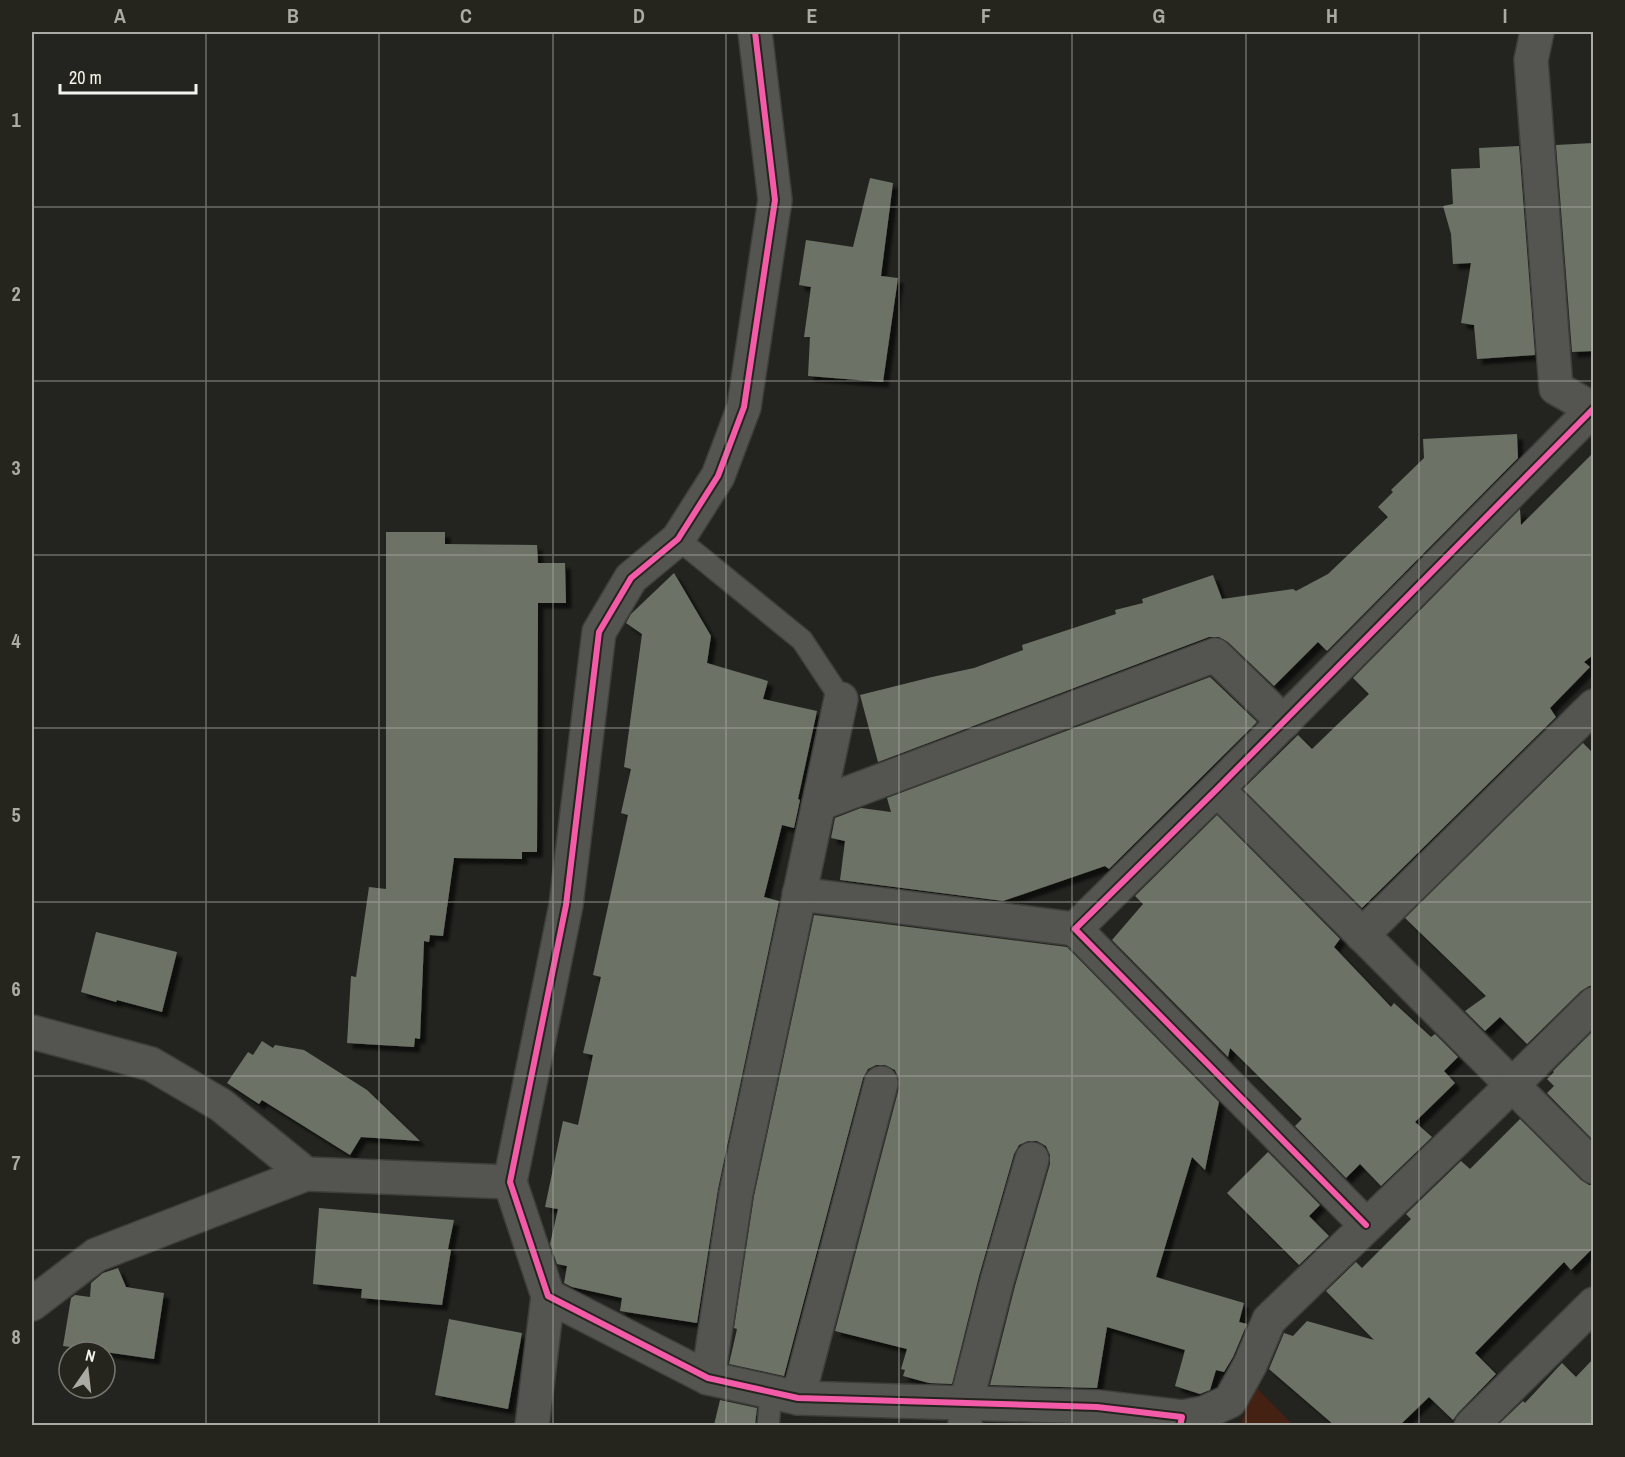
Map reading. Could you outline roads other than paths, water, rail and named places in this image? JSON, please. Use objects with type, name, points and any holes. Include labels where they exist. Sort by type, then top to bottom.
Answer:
[{"type":"street","points":[[532,1425],[548,1296],[510,1182],[566,905],[600,632],[631,578],[678,539],[718,476],[744,407],[775,200],[755,32]]},
{"type":"street","points":[[1075,929],[1284,722],[1593,409],[1556,388],[1531,60],[1537,32]]},
{"type":"street","points":[[819,804],[1215,656],[1284,722]]},
{"type":"street","points":[[708,1378],[736,1193],[841,699]]},
{"type":"street","points":[[1362,935],[1593,706]]},
{"type":"street","points":[[1217,789],[1593,1167]]},
{"type":"street","points":[[799,894],[1075,929],[1366,1225]]},
{"type":"street","points":[[548,1296],[708,1378],[784,1395],[966,1414],[1098,1407],[1181,1421],[1230,1401],[1250,1365],[1269,1320],[1593,1004]]},
{"type":"street","points":[[32,1032],[151,1064],[221,1105],[306,1174]]},
{"type":"street","points":[[784,1395],[881,1083]]},
{"type":"street","points":[[966,1414],[997,1281],[1032,1159]]},
{"type":"street","points":[[32,1305],[96,1255],[306,1174],[510,1182]]},
{"type":"street","points":[[1471,1425],[1593,1304]]},
{"type":"lane","points":[[678,539],[802,640],[841,699]]},
{"type":"lane","points":[[768,1425],[784,1395]]}]
